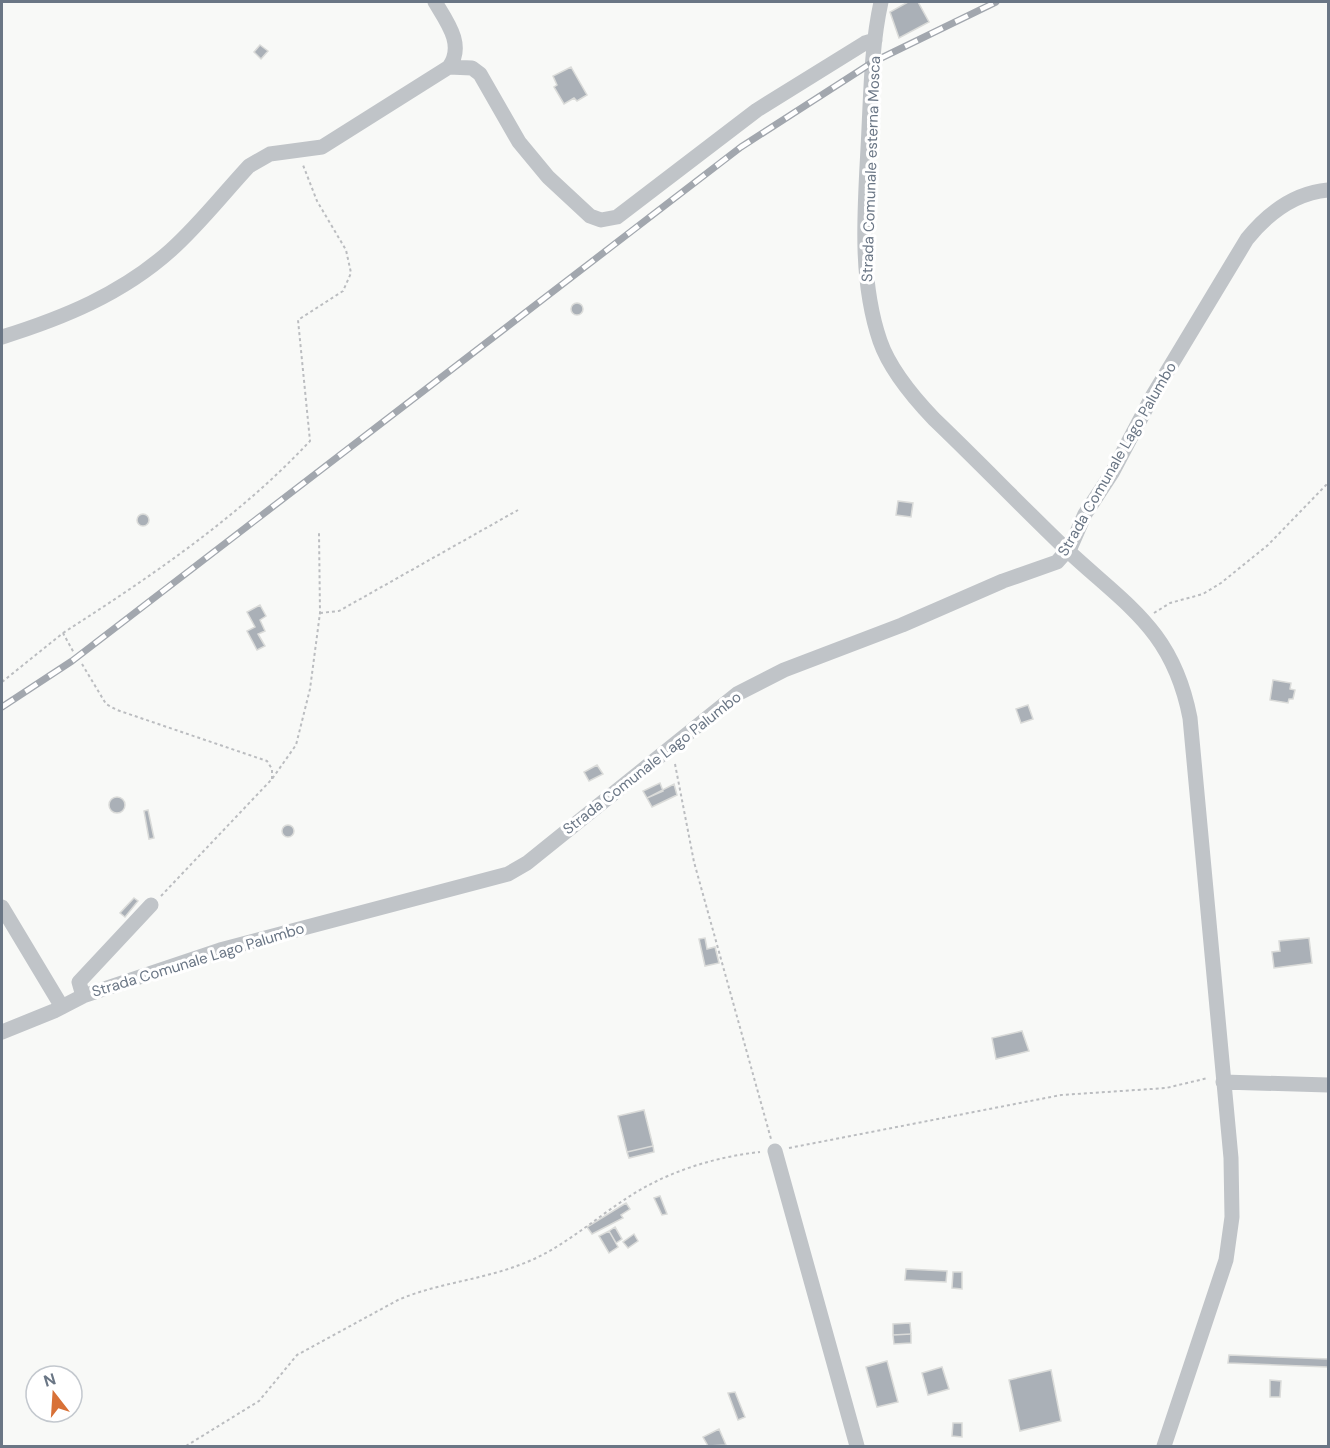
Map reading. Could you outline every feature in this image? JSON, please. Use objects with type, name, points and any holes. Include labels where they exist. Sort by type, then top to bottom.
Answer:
[{"type":"street","points":[[2,337],[73,312],[123,286],[172,249],[249,166],[270,154],[322,147],[449,67],[456,58],[457,46],[435,2]]},
{"type":"street","name":"Strada Comunale esterna Mosca","points":[[881,2],[874,40],[866,266],[868,298],[881,344],[916,400],[1068,550],[1144,619],[1178,669],[1190,718],[1231,1158],[1232,1199],[1229,1246],[1164,1446]]},
{"type":"street","points":[[449,67],[471,68],[480,74],[531,158],[590,216],[610,219],[617,217],[757,110],[865,43],[874,40]]},
{"type":"street","name":"Strada Comunale Lago Palumbo","points":[[2,1032],[83,996],[278,933],[410,902],[508,874],[527,863],[732,698],[784,670],[902,625],[1003,581],[1057,562],[1068,550],[1085,514],[1134,435],[1153,395],[1247,239],[1264,220],[1289,202],[1301,195],[1329,190]]},
{"type":"street","points":[[83,996],[79,981],[151,905]]},
{"type":"street","points":[[2,907],[62,1007]]},
{"type":"street","points":[[1223,1080],[1329,1085]]},
{"type":"street","points":[[775,1151],[856,1446]]},
{"type":"path","points":[[2,682],[63,633],[128,591],[194,542],[275,477],[310,441],[298,320],[343,291],[351,273],[346,250],[309,184],[303,166],[303,150]]},
{"type":"path","points":[[1144,619],[1170,603],[1203,594],[1221,583],[1268,545],[1329,483]]},
{"type":"path","points":[[320,613],[339,611],[518,510]]},
{"type":"path","points":[[151,905],[272,779],[287,760],[300,733],[310,689],[320,613],[319,533]]},
{"type":"path","points":[[63,633],[74,653]]},
{"type":"path","points":[[82,664],[106,704],[117,710],[267,761],[272,769],[272,779]]},
{"type":"path","points":[[672,746],[694,862],[775,1151]]},
{"type":"path","points":[[186,1446],[259,1401],[297,1355],[398,1300],[413,1293],[468,1281],[523,1264],[542,1255],[629,1196],[660,1180],[716,1160],[775,1151],[1061,1095],[1166,1088],[1210,1077],[1223,1080]]},
{"type":"building","points":[[908,2],[918,2],[929,22],[899,38],[890,12]]},
{"type":"building","points":[[260,45],[268,51],[261,59],[254,52]]},
{"type":"building","points":[[571,67],[587,95],[577,101],[574,98],[564,104],[554,87],[557,85],[553,76]]},
{"type":"building","points":[[579,303],[583,309],[579,315],[575,315],[571,307]]},
{"type":"building","points":[[898,501],[913,503],[911,517],[896,515]]},
{"type":"building","points":[[145,514],[149,520],[145,526],[141,526],[137,518]]},
{"type":"building","points":[[260,605],[266,616],[260,620],[265,631],[258,634],[265,646],[257,650],[247,631],[255,627],[247,612]]},
{"type":"building","points":[[1273,680],[1291,683],[1290,689],[1295,690],[1293,699],[1289,699],[1288,703],[1270,700]]},
{"type":"building","points":[[1028,705],[1033,719],[1021,723],[1016,709]]},
{"type":"building","points":[[597,765],[603,774],[589,781],[584,772]]},
{"type":"building","points":[[660,783],[663,791],[647,798],[643,791]]},
{"type":"building","points":[[674,784],[677,795],[652,807],[647,798]]},
{"type":"building","points":[[117,797],[125,805],[117,813],[109,805]]},
{"type":"building","points":[[148,810],[154,838],[149,839],[144,811]]},
{"type":"building","points":[[288,825],[294,831],[288,837],[282,831]]},
{"type":"building","points":[[134,898],[138,901],[125,917],[120,913]]},
{"type":"building","points":[[705,938],[707,949],[715,947],[719,963],[705,966],[699,939]]},
{"type":"building","points":[[1309,938],[1312,963],[1274,968],[1272,952],[1280,951],[1279,941]]},
{"type":"building","points":[[1022,1031],[1029,1051],[996,1059],[992,1038]]},
{"type":"building","points":[[644,1110],[653,1146],[627,1152],[618,1116]]},
{"type":"building","points":[[653,1146],[654,1152],[629,1158],[627,1152]]},
{"type":"building","points":[[660,1196],[667,1214],[662,1215],[654,1198]]},
{"type":"building","points":[[626,1203],[630,1209],[621,1215],[623,1218],[592,1234],[587,1227]]},
{"type":"building","points":[[615,1227],[622,1239],[616,1243],[609,1231]]},
{"type":"building","points":[[609,1231],[618,1247],[609,1253],[599,1236]]},
{"type":"building","points":[[634,1234],[638,1241],[628,1248],[623,1242]]},
{"type":"building","points":[[906,1269],[947,1271],[946,1282],[905,1280]]},
{"type":"building","points":[[953,1272],[962,1272],[962,1289],[952,1288]]},
{"type":"building","points":[[910,1323],[911,1334],[893,1335],[893,1324]]},
{"type":"building","points":[[911,1334],[911,1343],[894,1344],[893,1335]]},
{"type":"building","points":[[1229,1355],[1328,1359],[1328,1367],[1228,1363]]},
{"type":"building","points":[[887,1361],[898,1402],[877,1407],[866,1367]]},
{"type":"building","points":[[942,1367],[949,1389],[928,1395],[922,1373]]},
{"type":"building","points":[[1051,1370],[1061,1421],[1020,1431],[1009,1380]]},
{"type":"building","points":[[1270,1380],[1281,1381],[1280,1397],[1270,1397]]},
{"type":"building","points":[[735,1392],[745,1417],[738,1420],[728,1393]]},
{"type":"building","points":[[953,1423],[962,1423],[962,1437],[952,1436]]},
{"type":"building","points":[[719,1429],[726,1445],[708,1446],[703,1437]]},
{"type":"railway","points":[[2,707],[72,661],[741,147],[873,62],[996,2]]}]
